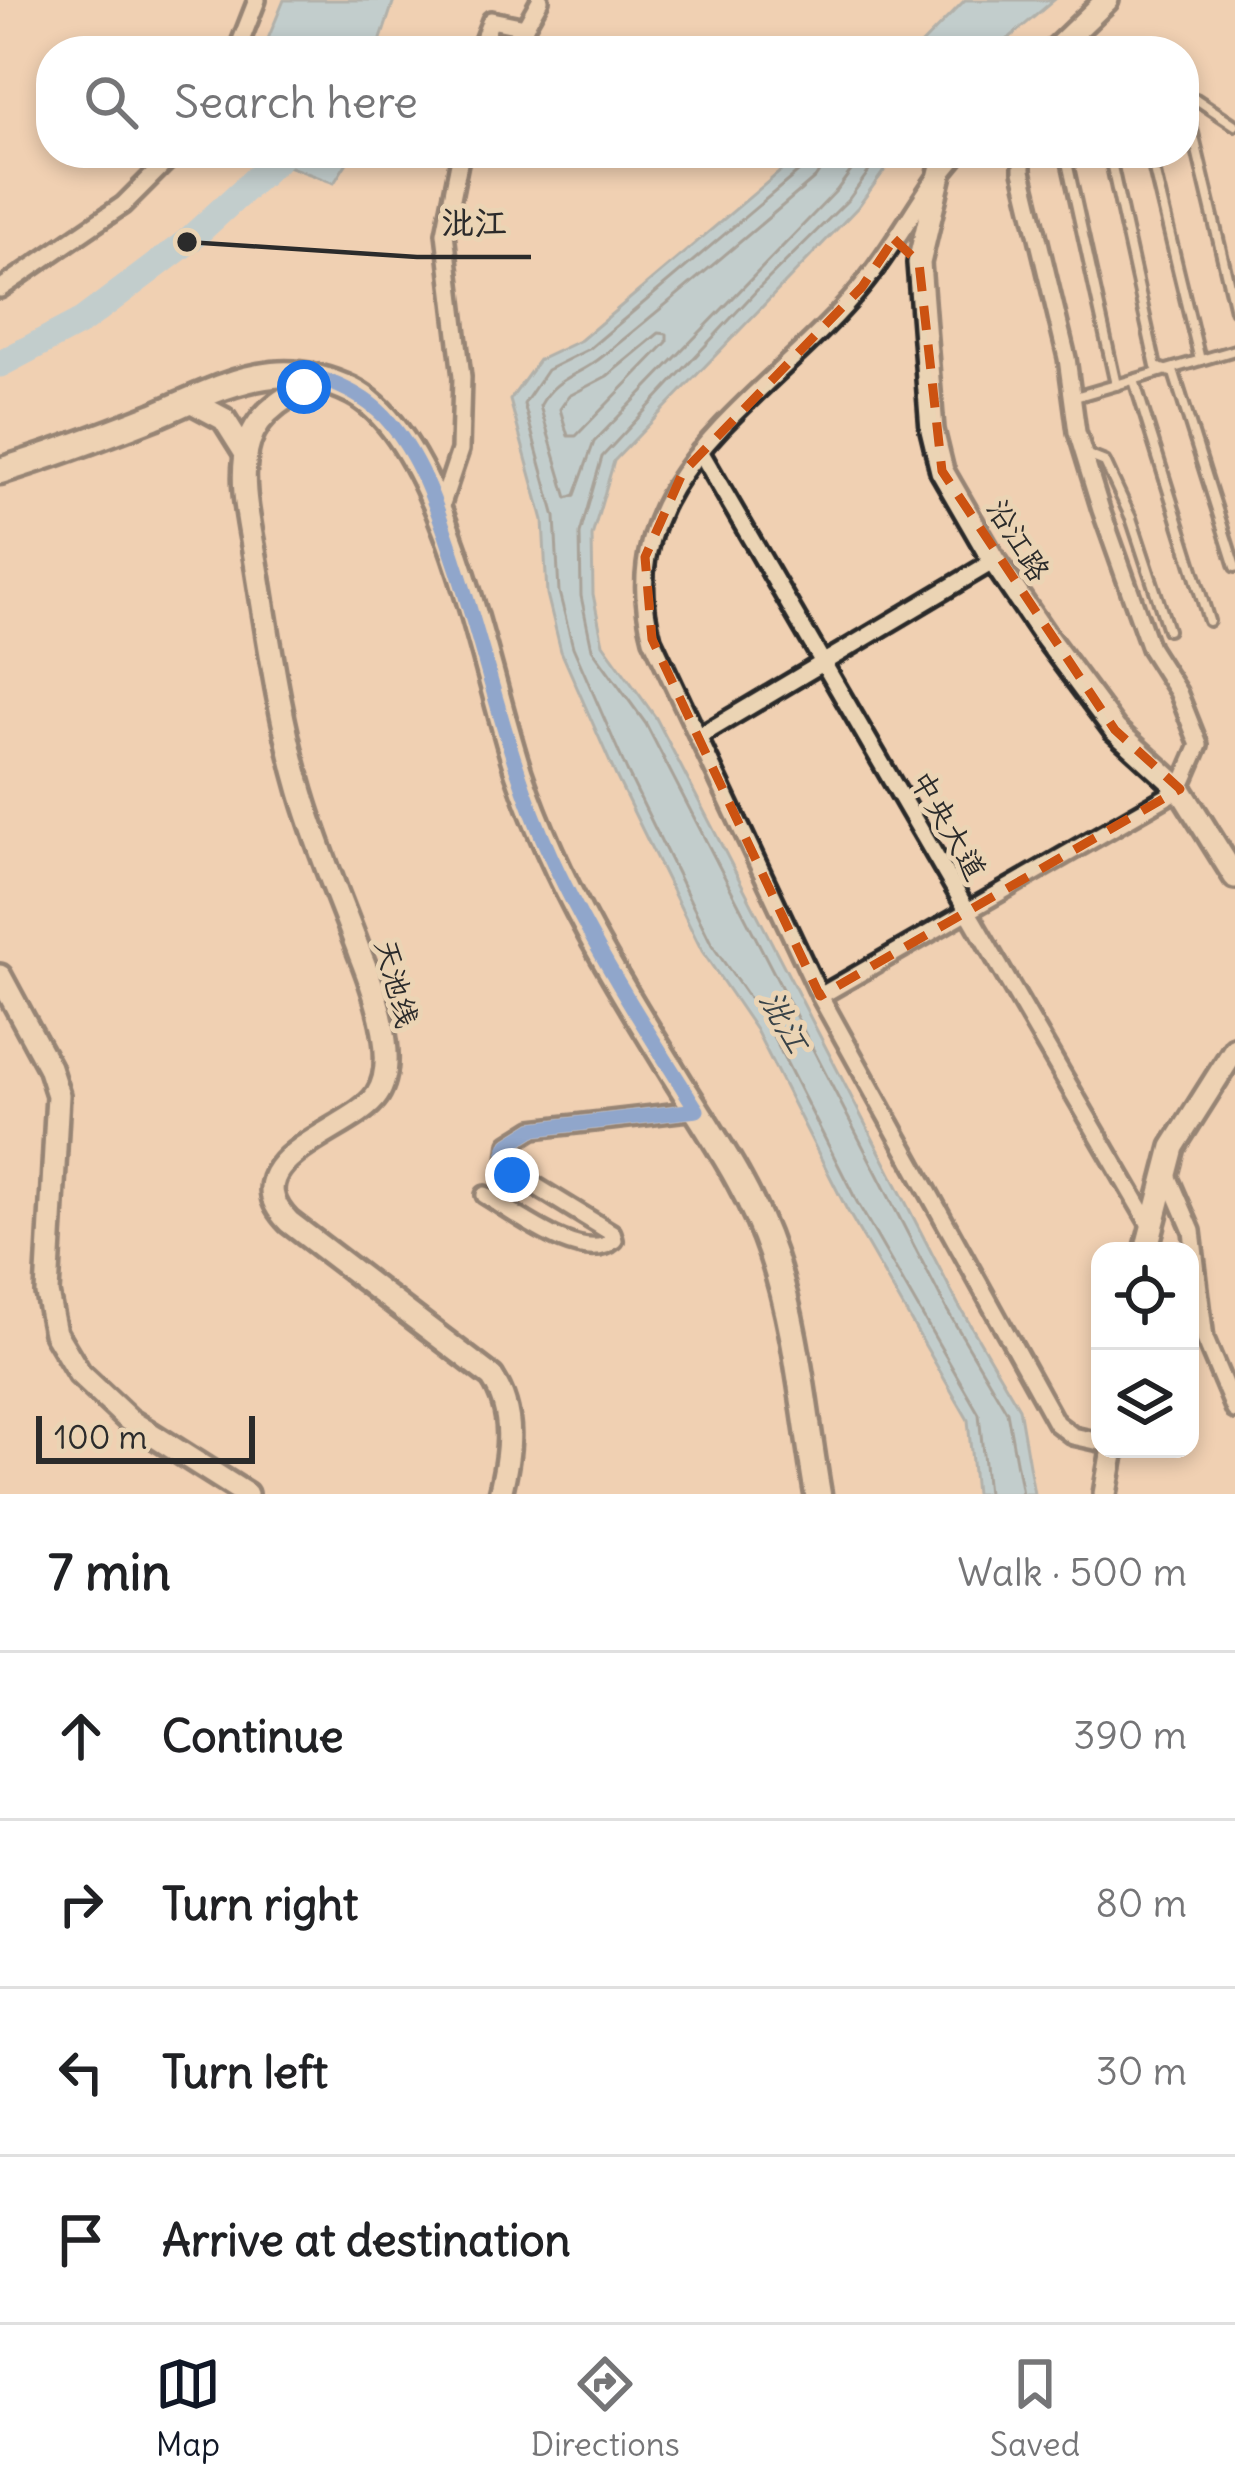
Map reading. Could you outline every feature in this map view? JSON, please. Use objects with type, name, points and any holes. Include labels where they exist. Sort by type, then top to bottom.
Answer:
[{"type":"main road","points":[[0,471],[271,375],[322,379],[355,392],[384,416],[411,452],[439,513],[518,771],[552,859],[594,938],[742,1184],[772,1252],[818,1494]]},
{"type":"street","points":[[243,36],[256,0]]},
{"type":"street","points":[[524,36],[540,0]]},
{"type":"street","points":[[1070,36],[1107,0]]},
{"type":"street","points":[[484,36],[490,20],[525,27]]},
{"type":"street","points":[[0,289],[123,205],[160,168]]},
{"type":"street","points":[[439,513],[460,450],[462,377],[445,233],[460,168]]},
{"type":"street","points":[[944,168],[862,287],[700,451],[667,495],[656,516],[644,573],[646,615],[652,639],[820,996],[1055,1423],[1073,1436],[1091,1440]]},
{"type":"street","name":"沿江路","points":[[946,168],[920,263],[932,430],[942,471],[994,562],[1114,730],[1180,789],[1235,877]]},
{"type":"street","points":[[820,996],[1180,789],[1198,745],[1178,692],[1150,648],[1084,454],[1067,358],[1022,168]]},
{"type":"street","points":[[894,239],[920,263]]},
{"type":"street","points":[[246,454],[270,409],[322,379]]},
{"type":"street","points":[[190,401],[224,419],[246,454]]},
{"type":"street","name":"中央大道","points":[[700,451],[1150,1226]]},
{"type":"street","name":"天池线","points":[[246,454],[249,520],[298,785],[375,993],[384,1055],[382,1084],[375,1098],[288,1157],[275,1183],[274,1199],[289,1222],[492,1377],[502,1395],[510,1436],[500,1494]]},
{"type":"street","points":[[698,737],[994,562]]},
{"type":"street","points":[[0,976],[49,1067],[58,1095],[47,1292],[55,1333],[87,1382],[129,1420],[246,1494]]},
{"type":"street","points":[[1147,1242],[1173,1147],[1235,1049]]},
{"type":"street","points":[[484,1195],[579,1248],[604,1249],[614,1240],[612,1233],[506,1168],[509,1144],[533,1129],[697,1110]]},
{"type":"street","points":[[1166,1173],[1192,1231],[1205,1339],[1235,1410]]},
{"type":"street","points":[[1105,1494],[1111,1458]]},
{"type":"lane","points":[[1199,101],[1235,124]]},
{"type":"lane","points":[[1199,160],[1235,310]]},
{"type":"lane","points":[[1068,168],[1116,385]]},
{"type":"lane","points":[[1112,168],[1156,367],[1174,373],[1235,567]]},
{"type":"lane","points":[[1154,168],[1200,360]]},
{"type":"lane","points":[[1072,398],[1235,350]]},
{"type":"lane","points":[[1134,380],[1209,621]]},
{"type":"lane","points":[[1084,454],[1105,463],[1131,518],[1168,630]]},
{"type":"highlighted area","points":[[894,239],[919,263],[942,471],[1115,730],[1180,789],[820,996],[652,639],[645,557],[683,472],[862,287]]},
{"type":"water","points":[[284,0],[394,0],[382,36],[269,36]]},
{"type":"water","points":[[965,0],[1054,0],[1012,36],[930,36]]},
{"type":"water","points":[[293,168],[344,168],[334,183]]},
{"type":"water","points":[[784,168],[886,168],[858,207],[614,461],[592,536],[593,594],[603,644],[656,718],[958,1304],[1019,1408],[1034,1494],[975,1494],[968,1420],[846,1208],[756,1030],[702,951],[561,651],[547,594],[543,520],[510,400],[539,360],[581,340]]},
{"type":"waterway","name":"沘江","points":[[0,364],[82,321],[187,242],[268,168]]},
{"type":"place","name":"沘江","points":[[187,242]]},
{"type":"route","points":[[304,387],[322,379],[355,392],[384,416],[411,452],[435,502],[518,771],[552,859],[697,1110],[533,1129],[509,1144],[505,1152],[506,1168],[512,1175]]}]
